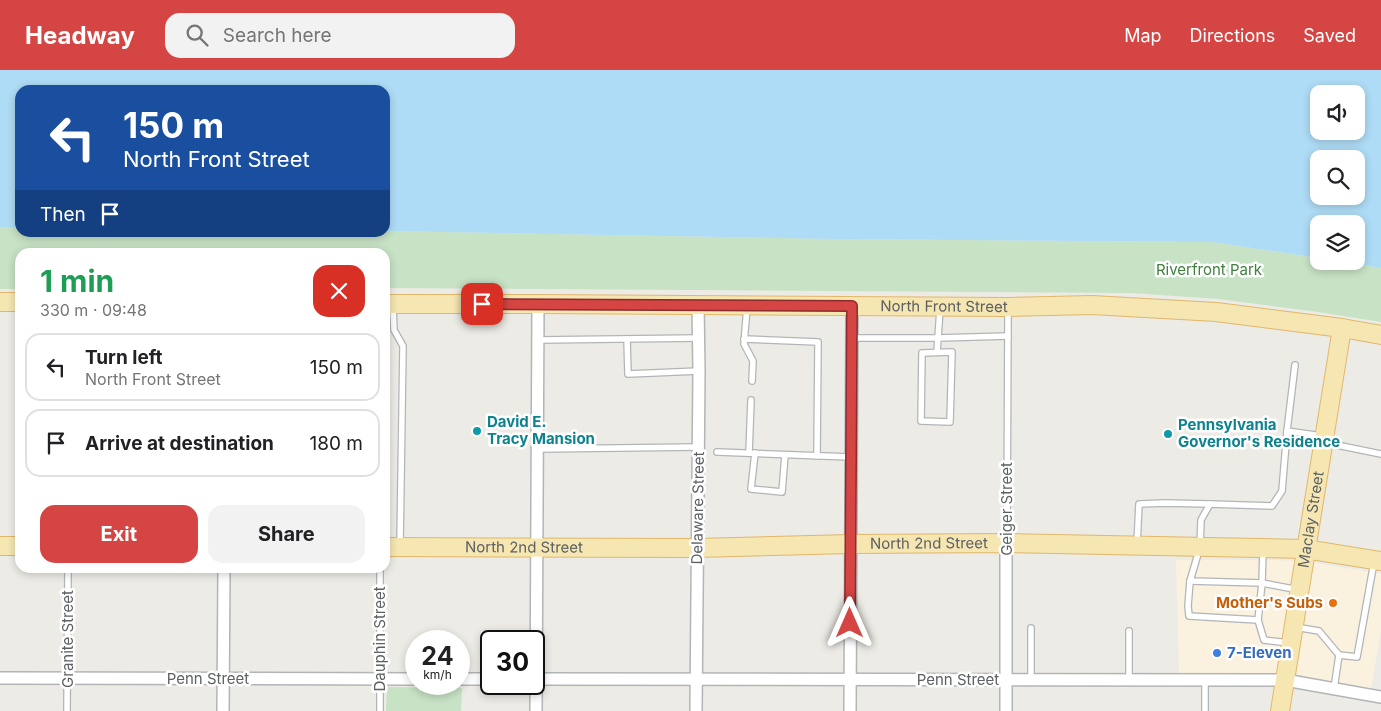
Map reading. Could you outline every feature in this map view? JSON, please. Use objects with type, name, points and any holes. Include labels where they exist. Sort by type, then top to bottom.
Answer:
[{"type":"main road","points":[[0,302],[15,302]]},
{"type":"main road","name":"North Front Street","points":[[390,304],[698,304],[940,307],[1092,305],[1216,312],[1381,334]]},
{"type":"main road","name":"Maclay Street","points":[[1280,711],[1342,328]]},
{"type":"main road","name":"North 2nd Street","points":[[392,547],[697,548],[851,544],[1006,543],[1306,549],[1378,560]]},
{"type":"main road","points":[[0,546],[15,546]]},
{"type":"street","points":[[536,630],[538,304]]},
{"type":"street","name":"Delaware Street","points":[[696,711],[698,304]]},
{"type":"street","points":[[850,711],[852,306]]},
{"type":"street","name":"Geiger Street","points":[[1006,543],[1006,711]]},
{"type":"street","points":[[223,711],[224,573]]},
{"type":"street","name":"Penn Street","points":[[0,678],[405,679]]},
{"type":"street","name":"Penn Street","points":[[545,679],[1285,680],[1381,697]]},
{"type":"street","points":[[536,695],[536,711]]},
{"type":"lane","points":[[747,305],[744,344],[753,361],[752,381]]},
{"type":"lane","points":[[937,352],[940,307]]},
{"type":"lane","name":"Geiger Street","points":[[1006,543],[1008,307]]},
{"type":"lane","points":[[390,309],[394,330],[403,346],[392,547]]},
{"type":"lane","points":[[852,338],[1008,336]]},
{"type":"lane","points":[[538,340],[699,338]]},
{"type":"lane","points":[[627,339],[628,374],[699,371]]},
{"type":"lane","points":[[744,339],[818,342],[817,456]]},
{"type":"lane","points":[[937,352],[952,352],[950,422],[921,421],[922,353],[937,352]]},
{"type":"lane","points":[[1137,546],[1139,504],[1272,506],[1282,491],[1295,365]]},
{"type":"lane","points":[[751,400],[751,489],[782,492],[785,454]]},
{"type":"lane","points":[[1287,431],[1381,454]]},
{"type":"lane","points":[[538,449],[698,447]]},
{"type":"lane","points":[[717,452],[851,457]]},
{"type":"lane","points":[[1210,504],[1201,520],[1200,547],[1190,581],[1189,616],[1258,620]]},
{"type":"lane","points":[[1264,548],[1258,620],[1264,640],[1319,631],[1339,655],[1357,657],[1378,560]]},
{"type":"lane","name":"Granite Street","points":[[67,711],[68,573]]},
{"type":"lane","name":"Dauphin Street","points":[[380,573],[380,711]]},
{"type":"lane","points":[[1190,581],[1262,583],[1299,590]]},
{"type":"lane","points":[[1031,628],[1032,680]]},
{"type":"lane","points":[[1129,631],[1129,680]]},
{"type":"lane","points":[[1334,689],[1339,655]]},
{"type":"lane","points":[[1205,680],[1205,711]]},
{"type":"shaded area","points":[[1176,560],[1278,560],[1317,563],[1381,574],[1381,629],[1371,690],[1271,675],[1179,673]]},
{"type":"green space","name":"Riverfront Park","points":[[0,227],[15,227],[15,237],[390,237],[390,231],[834,239],[1212,242],[1310,257],[1310,270],[1365,270],[1365,265],[1381,268],[1381,322],[1219,299],[1131,293],[390,288],[390,248],[15,248],[15,289],[0,289]]},
{"type":"green space","points":[[387,687],[405,687],[405,695],[462,695],[461,711],[386,711]]},
{"type":"water","points":[[0,70],[1381,70],[1381,268],[1365,265],[1365,215],[1310,215],[1310,257],[1212,242],[834,239],[390,231],[390,85],[15,85],[15,227],[0,227]]},
{"type":"place","name":"David E. Tracy Mansion","points":[[477,431]]},
{"type":"place","name":"Pennsylvania Governor's Residence","points":[[1168,434]]},
{"type":"place","name":"Mother's Subs","points":[[1333,603]]},
{"type":"place","name":"7-Eleven","points":[[1217,653]]},
{"type":"route","points":[[482,304],[852,306],[850,623]]}]
